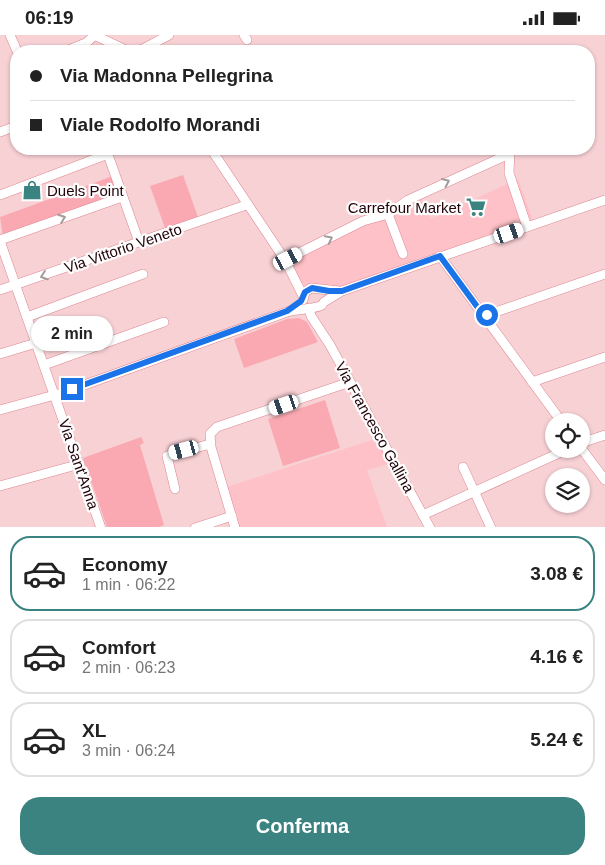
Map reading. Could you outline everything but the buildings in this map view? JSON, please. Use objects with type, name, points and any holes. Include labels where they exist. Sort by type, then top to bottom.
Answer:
[{"type":"street","points":[[81,45],[94,35],[115,45]]},
{"type":"street","points":[[150,45],[169,35]]},
{"type":"street","points":[[0,195],[97,155]]},
{"type":"street","points":[[108,155],[139,242]]},
{"type":"street","points":[[215,155],[296,279],[308,308]]},
{"type":"street","points":[[285,261],[362,221],[388,214],[408,200],[502,155]]},
{"type":"street","points":[[510,155],[512,183],[527,227]]},
{"type":"street","points":[[0,241],[122,197]]},
{"type":"street","points":[[0,410],[54,395],[287,311],[308,308],[317,309],[342,291],[398,270],[605,200]]},
{"type":"street","name":"Via Vittorio Veneto","points":[[0,290],[246,205]]},
{"type":"street","points":[[388,214],[403,254],[417,264]]},
{"type":"street","name":"Via Sant'Anna","points":[[0,241],[101,527]]},
{"type":"street","points":[[398,270],[403,254]]},
{"type":"street","points":[[440,256],[555,413]]},
{"type":"street","points":[[27,317],[143,274]]},
{"type":"street","points":[[484,316],[605,274]]},
{"type":"street","points":[[296,279],[303,286],[342,291]]},
{"type":"street","points":[[287,311],[316,289]]},
{"type":"street","points":[[316,289],[324,295],[318,317],[319,328]]},
{"type":"street","name":"Via Francesco Gallina","points":[[308,308],[430,527]]},
{"type":"street","points":[[44,365],[164,322]]},
{"type":"street","points":[[0,354],[36,343]]},
{"type":"street","points":[[532,381],[605,357]]},
{"type":"street","points":[[175,489],[166,456],[210,439],[217,427],[350,382]]},
{"type":"street","points":[[0,416],[25,404]]},
{"type":"street","points":[[590,440],[605,435]]},
{"type":"street","points":[[210,439],[235,527]]},
{"type":"street","points":[[423,515],[548,458]]},
{"type":"street","points":[[588,458],[605,480]]},
{"type":"street","points":[[0,486],[80,464]]},
{"type":"street","points":[[463,467],[491,527]]},
{"type":"street","points":[[195,527],[232,517]]},
{"type":"shaded area","points":[[183,175],[198,217],[165,228],[150,186]]},
{"type":"shaded area","points":[[113,176],[120,196],[3,237],[0,217]]},
{"type":"shaded area","points":[[518,179],[534,223],[341,289],[305,285],[297,278],[287,261],[420,196],[431,219]]},
{"type":"shaded area","points":[[299,318],[307,322],[318,342],[244,368],[234,339],[287,319]]},
{"type":"shaded area","points":[[325,400],[340,448],[283,466],[268,419]]},
{"type":"shaded area","points":[[141,437],[144,443],[140,445],[164,525],[159,527],[107,527],[83,458]]},
{"type":"shaded area","points":[[378,438],[392,463],[367,470],[387,527],[239,527],[227,487]]},
{"type":"place","name":"Duels Point","points":[[32,190]]},
{"type":"place","name":"Carrefour Market","points":[[476,207]]},
{"type":"route","points":[[72,389],[287,311],[301,301],[305,292],[312,288],[342,291],[440,256],[484,316],[487,315]]}]
